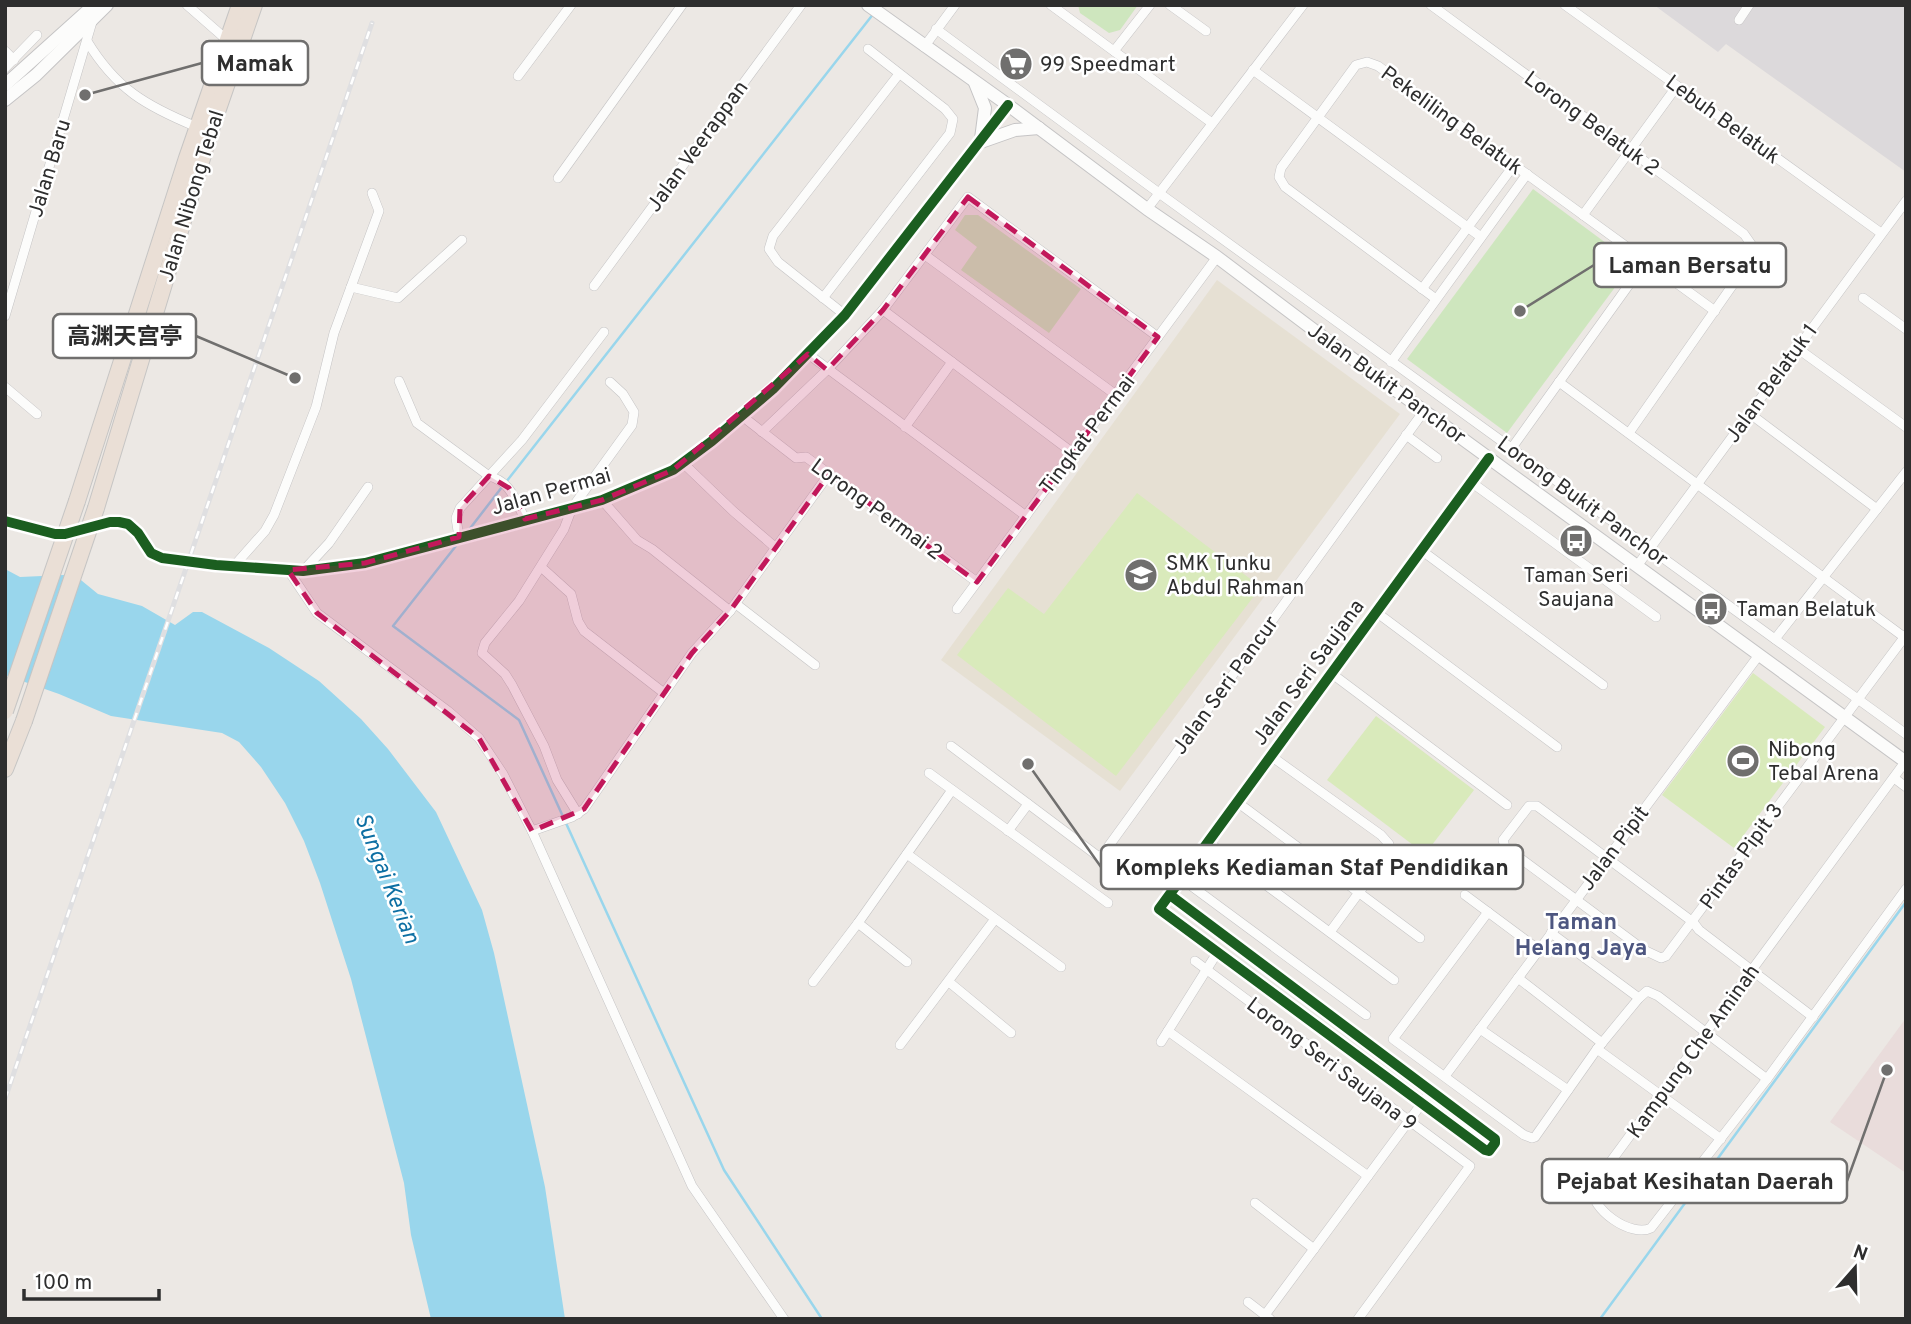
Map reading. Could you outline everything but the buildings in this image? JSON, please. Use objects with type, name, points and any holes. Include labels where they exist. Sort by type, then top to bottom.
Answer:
[{"type":"highway","name":"Jalan Nibong Tebal","points":[[5,711],[77,501],[197,127],[240,5]]},
{"type":"highway","name":"Jalan Nibong Tebal","points":[[5,768],[24,721],[96,508],[210,132],[254,5]]},
{"type":"main road","points":[[5,85],[93,5]]},
{"type":"main road","points":[[5,100],[36,75],[107,5]]},
{"type":"main road","name":"Jalan Bukit Panchor","points":[[868,6],[1217,257],[1906,762]]},
{"type":"main road","points":[[975,83],[985,108],[981,143],[1015,130],[1039,128]]},
{"type":"main road","name":"Jalan Permai","points":[[5,521],[55,534],[119,522],[128,524],[138,533],[155,556],[303,571],[365,563],[602,500],[673,470],[683,463],[742,416],[807,354],[845,315],[1008,105]]},
{"type":"street","points":[[187,5],[227,40]]},
{"type":"street","points":[[518,76],[571,5]]},
{"type":"street","points":[[558,178],[682,5]]},
{"type":"street","name":"Jalan Veerappan","points":[[594,286],[801,5]]},
{"type":"street","points":[[924,47],[955,5]]},
{"type":"street","points":[[1114,51],[1150,5]]},
{"type":"street","points":[[1170,5],[1206,31]]},
{"type":"street","name":"Lorong Belatuk 2","points":[[1431,5],[1744,234],[1751,244],[1753,256],[1715,311]]},
{"type":"street","name":"Lebuh Belatuk","points":[[1565,5],[1881,233]]},
{"type":"street","points":[[1739,20],[1749,5]]},
{"type":"street","points":[[1147,209],[1303,6]]},
{"type":"street","points":[[1058,7],[1212,123]]},
{"type":"street","name":"Jalan Baru","points":[[5,316],[93,20]]},
{"type":"street","points":[[936,29],[1158,193]]},
{"type":"street","points":[[5,68],[37,35]]},
{"type":"street","points":[[87,41],[103,67],[130,92],[164,114],[197,127]]},
{"type":"street","points":[[29,45],[40,55]]},
{"type":"street","points":[[823,298],[950,134],[953,119],[945,109],[868,49]]},
{"type":"street","points":[[5,51],[14,60]]},
{"type":"street","name":"Pekeliling Belatuk","points":[[1436,299],[1285,187],[1279,177],[1281,168],[1356,65],[1367,62],[1378,66],[1715,311]]},
{"type":"street","points":[[1253,70],[1481,237]]},
{"type":"street","points":[[845,315],[778,262],[768,249],[773,236],[899,74]]},
{"type":"street","points":[[1584,215],[1677,86]]},
{"type":"street","points":[[1422,289],[1514,165]]},
{"type":"street","points":[[1391,362],[1527,174]]},
{"type":"street","points":[[234,566],[274,515],[316,407],[334,333],[379,211],[372,193]]},
{"type":"street","name":"Lorong Bukit Panchor","points":[[1158,193],[1906,734]]},
{"type":"street","points":[[762,432],[827,370],[883,310],[968,197],[1158,337]]},
{"type":"street","name":"Jalan Belatuk 1","points":[[1637,566],[1906,201]]},
{"type":"street","points":[[351,287],[398,298],[463,240]]},
{"type":"street","points":[[925,256],[1116,395]]},
{"type":"street","name":"Tingkat Permai","points":[[957,609],[1217,257]]},
{"type":"street","points":[[1511,449],[1646,261]]},
{"type":"street","points":[[1863,299],[1906,329]]},
{"type":"street","points":[[883,310],[1073,453]]},
{"type":"street","points":[[1629,433],[1715,311]]},
{"type":"street","points":[[458,537],[456,518],[460,508],[522,440],[604,332]]},
{"type":"street","points":[[1797,348],[1906,427]]},
{"type":"street","points":[[807,354],[1026,516]]},
{"type":"street","points":[[905,428],[952,362]]},
{"type":"street","points":[[399,382],[417,423],[489,476],[501,479],[509,488],[524,519]]},
{"type":"street","points":[[575,816],[544,746],[512,685],[505,674],[482,653],[485,643],[519,601],[541,567],[564,529],[572,508],[632,425],[634,412],[623,394],[610,382]]},
{"type":"street","points":[[1559,382],[1905,636]]},
{"type":"street","points":[[5,387],[37,414]]},
{"type":"street","name":"Jalan Seri Pancur","points":[[1100,858],[1424,411]]},
{"type":"street","points":[[1749,413],[1877,509]]},
{"type":"street","name":"Lorong Permai 2","points":[[742,416],[796,458],[806,457],[977,582]]},
{"type":"street","points":[[1406,435],[1437,458]]},
{"type":"street","name":"Jalan Seri Saujana","points":[[1217,953],[1159,909],[1489,458]]},
{"type":"street","points":[[683,463],[733,512],[776,548]]},
{"type":"street","points":[[1775,639],[1906,471]]},
{"type":"street","points":[[536,830],[575,816],[584,809],[692,653],[733,608],[829,474]]},
{"type":"street","points":[[1471,482],[1656,617]]},
{"type":"street","points":[[303,571],[329,543],[368,487]]},
{"type":"street","points":[[602,500],[638,540],[815,665]]},
{"type":"street","points":[[1421,550],[1603,685]]},
{"type":"street","points":[[541,567],[571,594],[578,621],[584,631],[664,693]]},
{"type":"street","points":[[288,570],[317,613],[480,738],[536,830],[692,1186],[784,1319]]},
{"type":"street","points":[[1376,612],[1557,747]]},
{"type":"street","name":"Pintas Pipit 3","points":[[1576,900],[1644,950],[1661,958],[1670,953],[1905,636]]},
{"type":"street","name":"Jalan Pipit","points":[[1445,1076],[1759,655]]},
{"type":"street","points":[[1331,673],[1507,805]]},
{"type":"street","points":[[951,746],[1131,881]]},
{"type":"street","points":[[1271,756],[1381,835],[1389,844],[1385,857],[1330,932]]},
{"type":"street","name":"Kampung Che Aminah","points":[[1906,762],[1592,1187],[1595,1202],[1613,1218],[1635,1230],[1651,1228],[1767,1079],[1906,889]]},
{"type":"street","points":[[929,773],[1108,903]]},
{"type":"street","points":[[1894,778],[1906,788]]},
{"type":"street","points":[[813,982],[952,790]]},
{"type":"street","points":[[1237,802],[1420,938]]},
{"type":"street","points":[[1008,831],[1028,804]]},
{"type":"street","points":[[1576,900],[1505,847],[1503,840],[1529,806],[1537,806],[1608,857],[1813,1017]]},
{"type":"street","points":[[1208,842],[1394,980]]},
{"type":"street","points":[[907,854],[1061,967]]},
{"type":"street","points":[[1182,878],[1366,1015]]},
{"type":"street","points":[[1161,1042],[1217,953],[1487,1151],[1495,1143],[1494,1139],[1170,895]]},
{"type":"street","points":[[1465,895],[1539,950]]},
{"type":"street","points":[[1488,912],[1393,1039],[1524,1135],[1532,1139],[1539,1133],[1600,1046],[1647,991],[1767,1079]]},
{"type":"street","points":[[900,1045],[995,919]]},
{"type":"street","points":[[858,923],[907,962]]},
{"type":"street","points":[[1551,933],[1639,998]]},
{"type":"street","name":"Lorong Seri Saujana 9","points":[[1195,961],[1470,1166],[1359,1319]]},
{"type":"street","points":[[1518,978],[1660,1095],[1721,1139]]},
{"type":"street","points":[[949,982],[1012,1033]]},
{"type":"street","points":[[1480,1028],[1568,1090]]},
{"type":"street","points":[[1168,1031],[1368,1176]]},
{"type":"street","points":[[1248,1302],[1268,1317],[1314,1249],[1431,1091]]},
{"type":"street","points":[[1255,1203],[1314,1249]]},
{"type":"highlighted area","points":[[968,197],[1158,337],[977,582],[829,474],[730,611],[692,653],[584,809],[532,831],[479,738],[317,613],[288,570],[365,563],[459,537],[460,508],[489,476],[509,488],[525,519],[602,500],[673,470],[808,354],[827,370],[883,310]]},
{"type":"shaded area","points":[[1654,5],[1906,5],[1906,172],[1726,44],[1718,52]]},
{"type":"shaded area","name":"SMK Tunku Abdul Rahman","points":[[1217,280],[1400,414],[1120,791],[941,660]]},
{"type":"shaded area","points":[[1906,1018],[1906,1173],[1830,1122]]},
{"type":"green space","points":[[1078,5],[1138,5],[1120,30],[1109,33],[1080,13]]},
{"type":"green space","points":[[1533,189],[1633,263],[1507,433],[1407,359]]},
{"type":"green space","points":[[965,215],[978,215],[1081,289],[1049,333],[961,270],[977,247],[955,230]]},
{"type":"green space","points":[[1137,493],[1261,587],[1116,776],[957,655],[1008,588],[1044,614]]},
{"type":"green space","name":"Nibong Tebal Arena","points":[[1753,673],[1825,727],[1734,848],[1662,795]]},
{"type":"green space","points":[[1376,716],[1474,790],[1425,854],[1327,780]]},
{"type":"water","name":"Sungai Kerian","points":[[5,569],[20,577],[76,576],[98,594],[142,606],[175,625],[193,612],[202,612],[269,648],[319,681],[361,719],[388,749],[436,812],[482,910],[494,953],[545,1187],[565,1319],[431,1319],[411,1235],[404,1183],[351,979],[320,883],[304,841],[285,803],[261,767],[239,742],[222,733],[111,716],[5,675]]},
{"type":"waterway","points":[[506,482],[874,13]]},
{"type":"waterway","points":[[468,531],[502,487]]},
{"type":"waterway","points":[[459,542],[393,626],[519,720],[724,1170],[822,1319]]},
{"type":"waterway","points":[[1600,1319],[1906,902]]},
{"type":"railway","points":[[5,1099],[372,23]]},
{"type":"cycle path","points":[[5,521],[55,534],[119,522],[128,524],[138,533],[151,553],[162,558],[303,571],[365,563],[602,500],[673,470],[773,389],[845,315],[1008,105]]},
{"type":"cycle path","points":[[1170,895],[1495,1139],[1489,1151],[1159,909],[1489,458]]},
{"type":"place","name":"99 Speedmart","points":[[1016,64]]},
{"type":"place","name":"Mamak","points":[[85,95]]},
{"type":"place","name":"Laman Bersatu","points":[[1520,311]]},
{"type":"place","name":"高渊天宫亭","points":[[295,378]]},
{"type":"place","name":"Taman Seri Saujana","points":[[1576,541]]},
{"type":"place","name":"SMK Tunku Abdul Rahman","points":[[1141,575]]},
{"type":"place","name":"Taman Belatuk","points":[[1711,609]]},
{"type":"place","name":"Nibong Tebal Arena","points":[[1743,761]]},
{"type":"place","name":"Kompleks Kediaman Staf Pendidikan","points":[[1028,764]]},
{"type":"place","name":"Pejabat Kesihatan Daerah","points":[[1887,1070]]},
{"type":"district","name":"Taman Helang Jaya","points":[[1581,934]]}]
